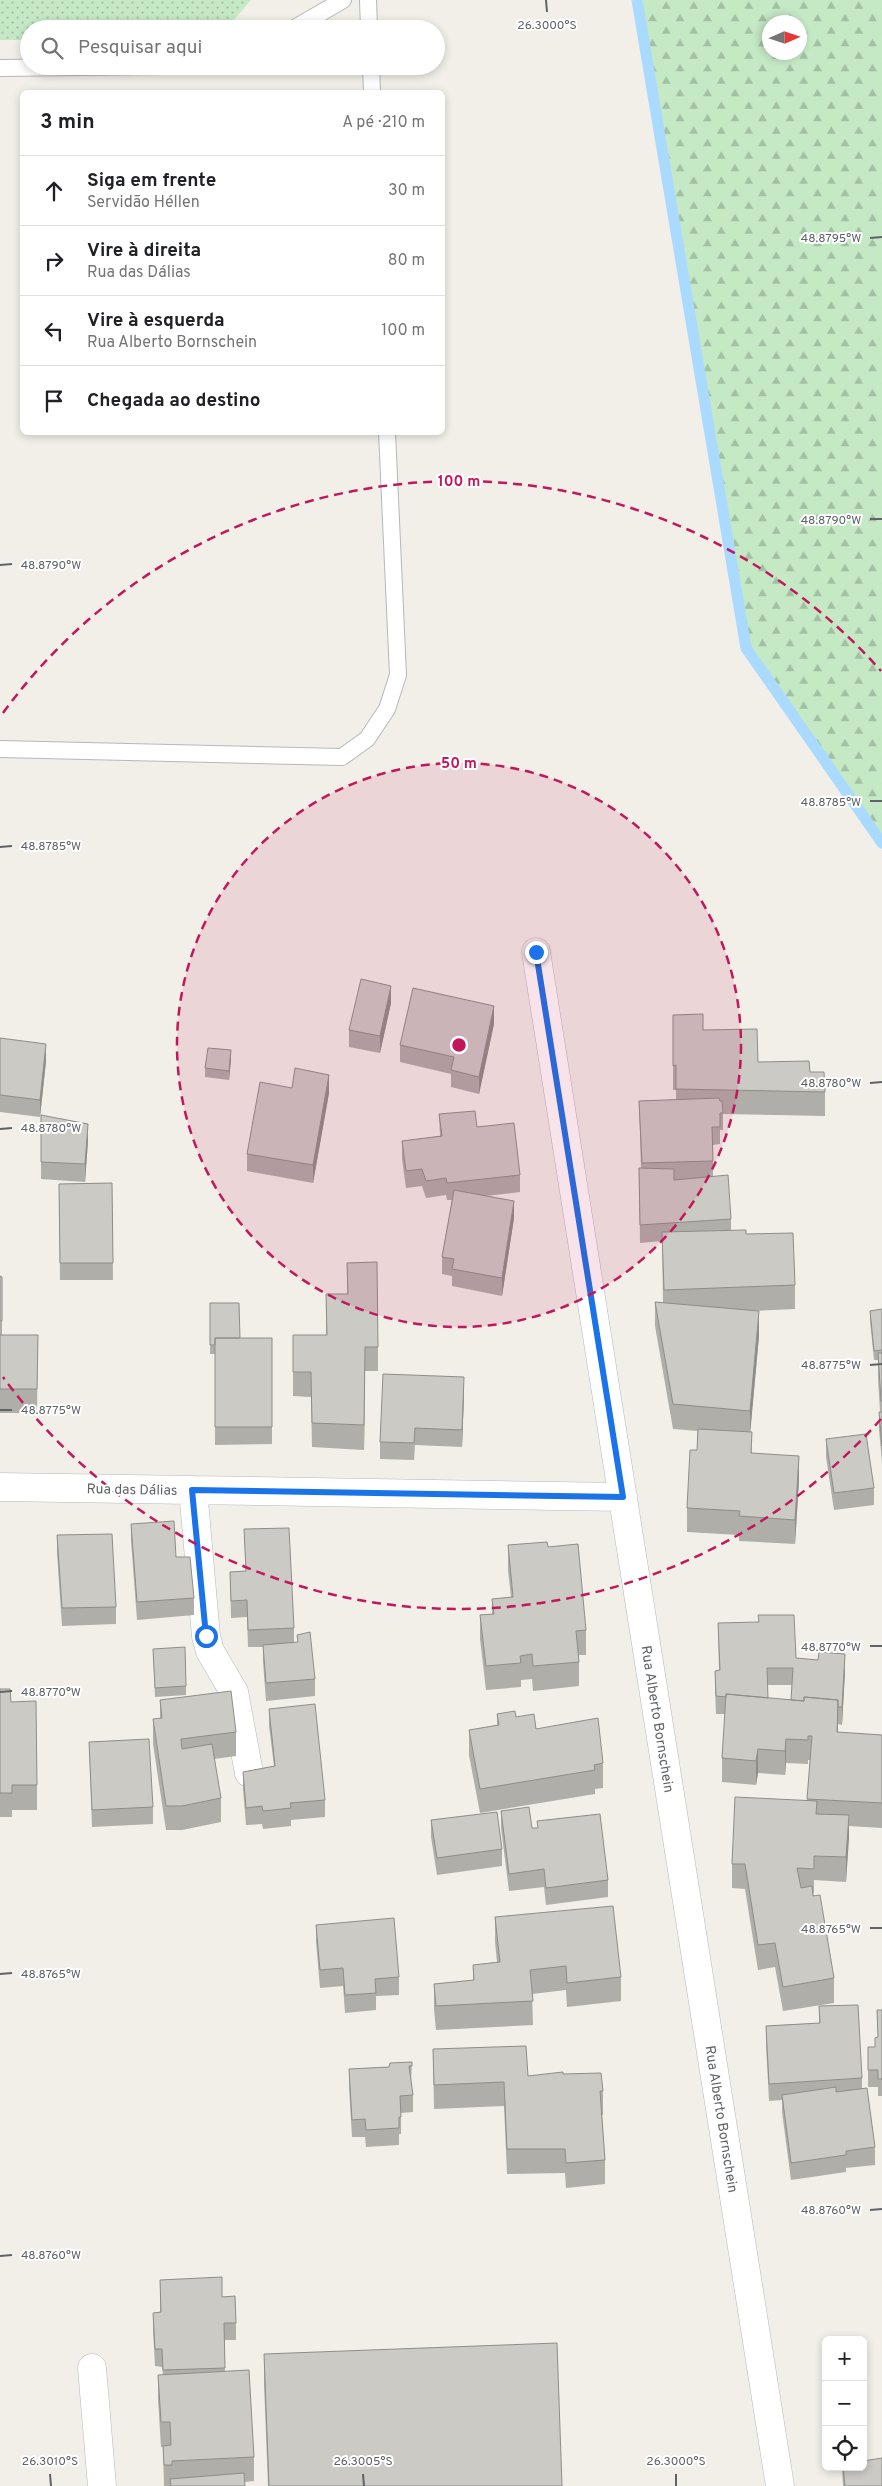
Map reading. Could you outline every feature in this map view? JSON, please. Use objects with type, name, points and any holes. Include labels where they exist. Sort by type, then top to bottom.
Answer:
[{"type":"street","name":"Rua Alberto Bornschein","points":[[536,952],[780,2486]]},
{"type":"street","name":"Rua das Dálias","points":[[0,1487],[623,1497]]},
{"type":"street","points":[[192,1490],[206,1636],[210,1651],[234,1692],[249,1773]]},
{"type":"street","points":[[92,2368],[102,2486]]},
{"type":"lane","points":[[308,20],[343,0]]},
{"type":"lane","points":[[368,0],[369,20]]},
{"type":"lane","points":[[0,68],[20,68]]},
{"type":"lane","points":[[371,75],[372,90]]},
{"type":"lane","points":[[0,749],[342,757],[367,739],[387,709],[398,675],[387,435]]},
{"type":"green space","points":[[0,0],[251,0],[234,20],[20,20],[20,40],[0,40]]},
{"type":"green space","points":[[637,0],[882,0],[882,843],[746,648]]},
{"type":"building","points":[[361,979],[391,986],[380,1036],[349,1030]]},
{"type":"building","points":[[413,988],[494,1006],[479,1077],[451,1070],[454,1057],[400,1045]]},
{"type":"building","points":[[703,1014],[703,1030],[757,1029],[758,1062],[809,1061],[810,1072],[824,1072],[825,1092],[676,1089],[676,1065],[673,1066],[673,1015]]},
{"type":"building","points":[[0,1038],[46,1044],[40,1100],[0,1095]]},
{"type":"building","points":[[208,1048],[231,1050],[229,1071],[205,1068]]},
{"type":"building","points":[[295,1068],[329,1075],[313,1165],[247,1154],[260,1082],[292,1088]]},
{"type":"building","points":[[719,1098],[722,1101],[723,1113],[720,1113],[720,1127],[712,1127],[713,1161],[642,1163],[639,1101]]},
{"type":"building","points":[[475,1111],[477,1127],[514,1123],[520,1175],[447,1183],[446,1178],[426,1181],[422,1169],[406,1171],[402,1141],[442,1136],[439,1114]]},
{"type":"building","points":[[41,1115],[88,1124],[85,1164],[41,1162]]},
{"type":"building","points":[[639,1168],[674,1169],[674,1180],[728,1175],[731,1219],[640,1225]]},
{"type":"building","points":[[112,1183],[113,1263],[60,1263],[59,1184]]},
{"type":"building","points":[[454,1190],[514,1201],[502,1278],[452,1269],[454,1259],[442,1257]]},
{"type":"building","points":[[746,1230],[746,1234],[793,1233],[795,1285],[664,1290],[662,1232]]},
{"type":"building","points":[[377,1262],[378,1347],[365,1347],[364,1425],[312,1423],[311,1372],[293,1372],[293,1335],[327,1335],[326,1294],[348,1294],[347,1263]]},
{"type":"building","points":[[0,1276],[2,1277],[2,1321],[0,1321]]},
{"type":"building","points":[[655,1302],[759,1311],[750,1411],[673,1404]]},
{"type":"building","points":[[210,1303],[239,1303],[240,1338],[215,1338],[215,1345],[210,1345]]},
{"type":"building","points":[[882,1309],[882,1350],[874,1351],[870,1311]]},
{"type":"building","points":[[0,1335],[38,1335],[37,1389],[0,1389]]},
{"type":"building","points":[[215,1338],[272,1338],[272,1427],[215,1427]]},
{"type":"building","points":[[878,1353],[882,1353],[882,1401],[881,1401]]},
{"type":"building","points":[[383,1374],[464,1377],[462,1430],[415,1428],[414,1443],[380,1442]]},
{"type":"building","points":[[879,1412],[882,1412],[882,1446]]},
{"type":"building","points":[[698,1429],[752,1432],[751,1453],[799,1456],[795,1520],[739,1516],[740,1511],[687,1508],[690,1450],[697,1450]]},
{"type":"building","points":[[866,1434],[874,1488],[834,1493],[826,1439]]},
{"type":"building","points":[[174,1521],[176,1557],[190,1557],[194,1598],[137,1602],[131,1524]]},
{"type":"building","points":[[289,1528],[294,1628],[248,1630],[247,1600],[231,1601],[230,1572],[246,1571],[244,1529]]},
{"type":"building","points":[[112,1534],[116,1607],[62,1608],[57,1535]]},
{"type":"building","points":[[547,1542],[548,1547],[578,1544],[586,1630],[576,1631],[579,1662],[533,1666],[532,1654],[520,1656],[521,1663],[486,1666],[480,1615],[494,1614],[492,1599],[513,1597],[508,1545]]},
{"type":"building","points":[[758,1615],[794,1615],[796,1658],[818,1660],[819,1652],[845,1654],[842,1707],[838,1707],[838,1700],[804,1697],[804,1701],[791,1700],[793,1668],[767,1668],[768,1698],[726,1694],[726,1697],[716,1696],[715,1671],[720,1670],[718,1623],[759,1622]]},
{"type":"building","points":[[310,1632],[315,1679],[266,1683],[263,1645],[298,1642],[297,1635]]},
{"type":"building","points":[[185,1647],[186,1686],[155,1688],[153,1649]]},
{"type":"building","points":[[0,1689],[10,1689],[11,1702],[36,1701],[37,1785],[12,1785],[12,1793],[0,1793]]},
{"type":"building","points":[[231,1691],[236,1732],[181,1739],[182,1749],[212,1744],[221,1798],[182,1806],[166,1806],[153,1719],[162,1718],[160,1700]]},
{"type":"building","points":[[726,1694],[804,1701],[804,1697],[838,1700],[837,1732],[882,1735],[882,1803],[807,1799],[812,1736],[808,1736],[808,1740],[786,1739],[785,1751],[758,1749],[756,1761],[722,1758]]},
{"type":"building","points":[[315,1704],[325,1800],[290,1803],[291,1808],[263,1811],[262,1806],[246,1808],[243,1772],[275,1766],[269,1709]]},
{"type":"building","points":[[515,1711],[516,1717],[534,1714],[536,1729],[598,1718],[603,1763],[594,1765],[595,1770],[480,1789],[469,1730],[499,1725],[497,1714]]},
{"type":"building","points":[[149,1739],[153,1807],[92,1810],[89,1742]]},
{"type":"building","points":[[735,1797],[817,1801],[816,1814],[849,1815],[846,1857],[814,1856],[814,1869],[797,1868],[801,1888],[812,1886],[813,1896],[820,1895],[834,1978],[783,1987],[775,1943],[758,1945],[745,1864],[732,1864]]},
{"type":"building","points":[[529,1807],[532,1828],[538,1828],[537,1821],[600,1814],[608,1880],[546,1888],[544,1869],[509,1874],[501,1811]]},
{"type":"building","points":[[497,1812],[502,1849],[437,1858],[431,1820]]},
{"type":"building","points":[[613,1906],[621,1977],[567,1983],[566,1966],[530,1970],[533,2001],[436,2006],[434,1984],[474,1980],[473,1965],[500,1962],[495,1917]]},
{"type":"building","points":[[394,1918],[399,1977],[375,1979],[376,1993],[345,1995],[343,1968],[320,1970],[316,1925]]},
{"type":"building","points":[[858,2005],[862,2078],[769,2084],[766,2026],[820,2023],[819,2006]]},
{"type":"building","points":[[877,2010],[882,2010],[882,2079],[878,2079],[878,2070],[868,2070],[868,2047],[875,2047],[875,2038],[878,2037]]},
{"type":"building","points":[[526,2046],[528,2076],[563,2072],[563,2074],[601,2073],[603,2091],[600,2091],[605,2160],[566,2163],[565,2149],[507,2149],[504,2082],[434,2085],[433,2049]]},
{"type":"building","points":[[412,2062],[412,2066],[409,2066],[413,2095],[400,2096],[401,2117],[399,2117],[399,2128],[366,2130],[365,2119],[352,2120],[349,2069],[389,2067],[390,2063]]},
{"type":"building","points":[[836,2087],[836,2092],[867,2088],[875,2147],[846,2151],[846,2155],[791,2163],[782,2095]]},
{"type":"building","points":[[222,2277],[222,2297],[235,2296],[236,2323],[224,2323],[225,2368],[163,2370],[162,2349],[155,2349],[153,2313],[161,2312],[160,2280]]},
{"type":"building","points":[[557,2343],[562,2486],[269,2486],[264,2354]]},
{"type":"building","points":[[249,2370],[254,2457],[172,2461],[172,2465],[164,2465],[163,2446],[171,2445],[170,2422],[161,2422],[158,2375]]},
{"type":"building","points":[[882,2458],[882,2486],[845,2486],[843,2471],[867,2471],[867,2460]]},
{"type":"building","points":[[244,2473],[245,2486],[171,2486],[170,2479]]},
{"type":"waterway","points":[[637,0],[746,648],[882,843]]},
{"type":"route","points":[[206,1636],[192,1490],[623,1497],[536,952]]}]
